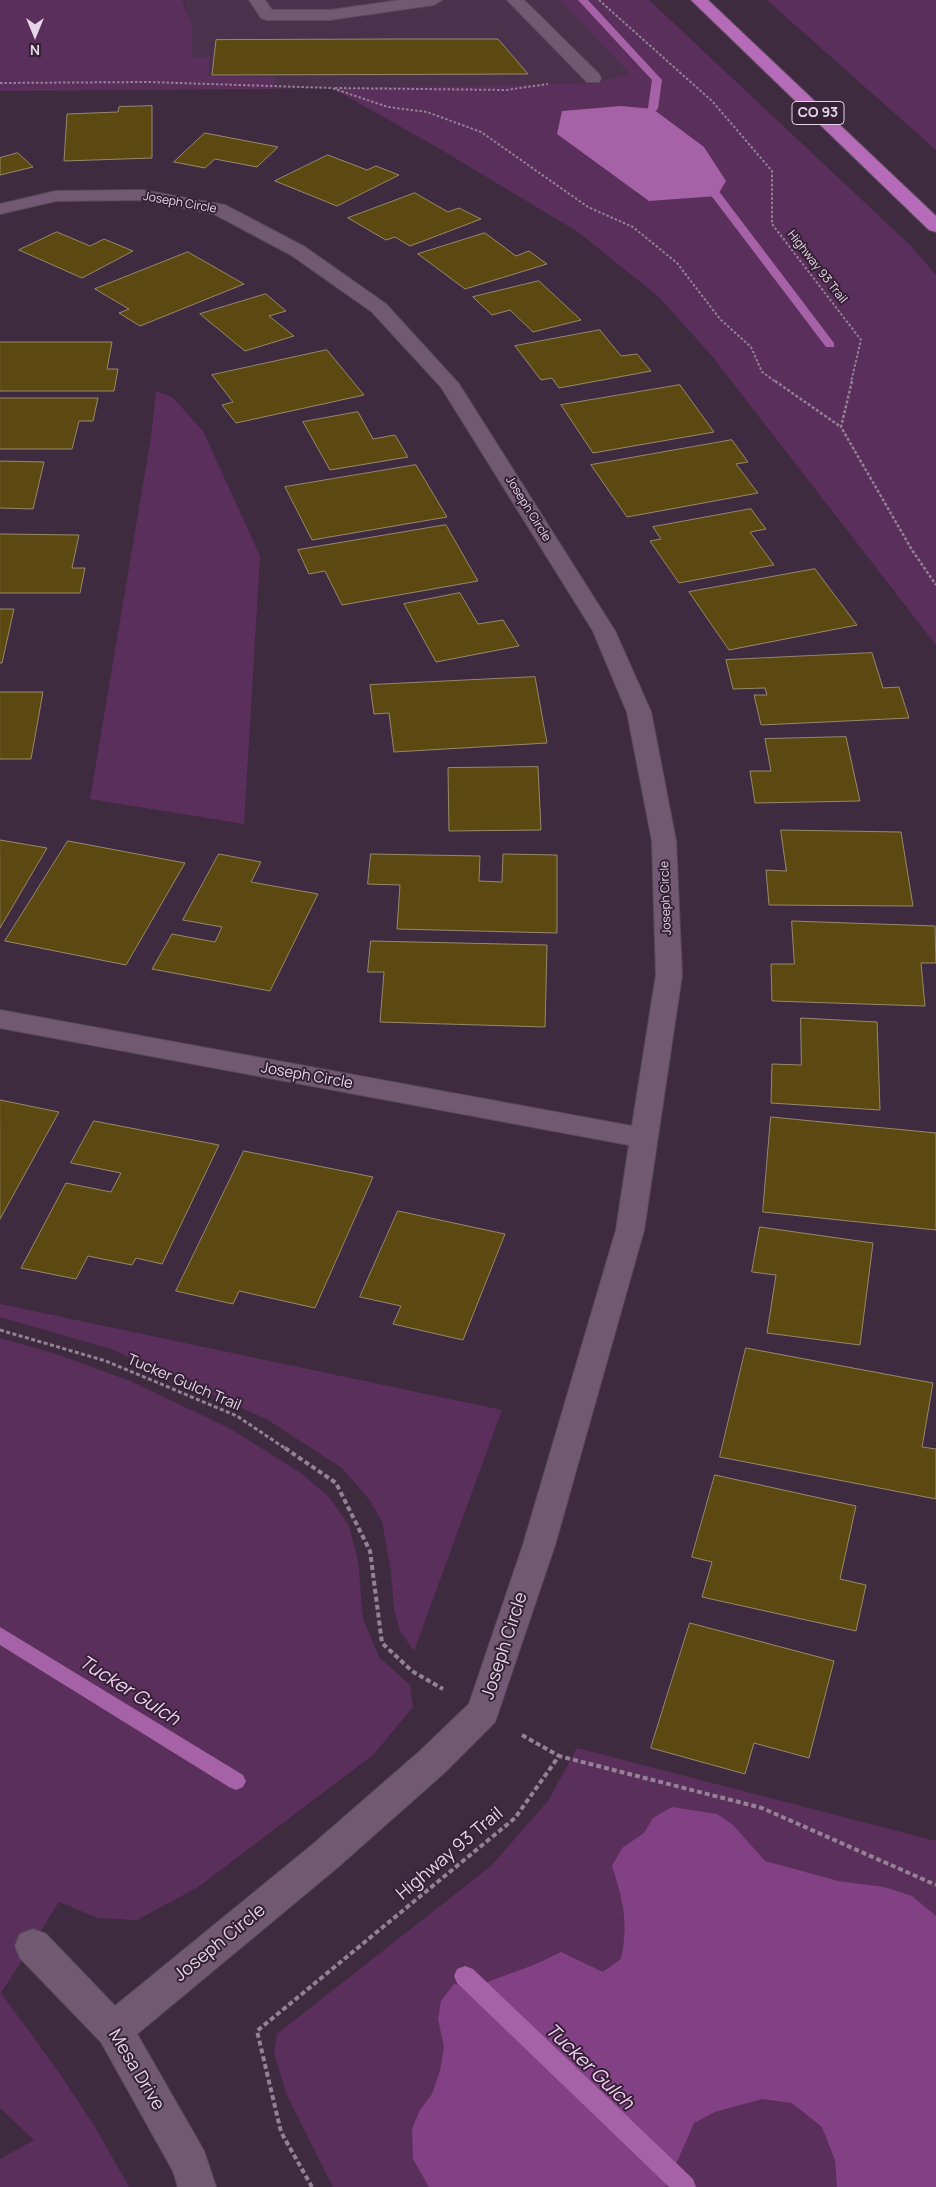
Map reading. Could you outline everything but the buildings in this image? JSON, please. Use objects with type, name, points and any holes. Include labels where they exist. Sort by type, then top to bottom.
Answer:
[{"type":"highway","name":"CO 93","points":[[698,0],[936,226]]},
{"type":"street","points":[[256,0],[267,15],[330,16],[424,1]]},
{"type":"street","points":[[515,0],[593,78]]},
{"type":"street","name":"Joseph Circle","points":[[0,209],[56,196],[142,195],[219,209],[298,251],[379,308],[449,384],[604,631],[639,712],[664,841],[669,974],[630,1230],[539,1545],[483,1712],[432,1762],[326,1856],[114,2030]]},
{"type":"street","name":"Joseph Circle","points":[[0,1019],[644,1138]]},
{"type":"street","name":"Mesa Drive","points":[[33,1946],[114,2030],[190,2164],[196,2187]]},
{"type":"path","name":"Highway 93 Trail","points":[[599,0],[712,101],[772,171],[772,224],[860,340],[840,427]]},
{"type":"path","points":[[0,83],[148,82],[332,88],[506,90],[593,78]]},
{"type":"path","points":[[332,88],[388,107],[427,112],[481,132],[588,207],[633,227],[676,263],[720,319],[751,347],[762,372],[840,427],[912,550],[936,585]]},
{"type":"path","name":"Tucker Gulch Trail","points":[[0,1330],[106,1361],[236,1416],[336,1483],[370,1551],[382,1643],[412,1671],[446,1691]]},
{"type":"path","name":"Highway 93 Trail","points":[[312,2187],[281,2132],[257,2031],[515,1818],[559,1756],[762,1808],[936,1885]]},
{"type":"shaded area","points":[[0,0],[182,0],[192,25],[192,57],[210,57],[208,76],[275,77],[273,89],[0,91]]},
{"type":"shaded area","points":[[182,0],[580,0],[650,69],[598,83],[273,89],[274,77],[208,76],[192,57],[186,5]]},
{"type":"shaded area","points":[[560,0],[649,0],[911,246],[936,275],[936,645],[712,356],[659,297],[578,232],[435,146],[332,88],[595,83],[630,74]]},
{"type":"shaded area","points":[[767,0],[936,0],[936,150]]},
{"type":"shaded area","points":[[621,106],[653,109],[704,147],[726,181],[717,196],[649,201],[557,134],[562,111]]},
{"type":"shaded area","points":[[156,391],[172,397],[203,431],[260,556],[244,824],[90,799],[151,437]]},
{"type":"shaded area","points":[[0,1304],[502,1410],[414,1651],[400,1631],[394,1610],[391,1572],[382,1521],[369,1499],[342,1468],[268,1420],[111,1349],[0,1317]]},
{"type":"shaded area","points":[[0,1338],[56,1354],[130,1381],[229,1428],[301,1473],[329,1497],[349,1526],[358,1561],[363,1619],[379,1657],[410,1685],[413,1707],[373,1755],[198,1887],[137,1920],[98,1918],[59,1902],[1,1993],[58,2071],[95,2127],[129,2187],[0,2187],[0,2159],[34,2140],[0,2108]]},
{"type":"shaded area","points":[[577,1748],[936,1841],[936,2187],[333,2187],[286,2093],[274,2053],[277,2034],[491,1866],[548,1801]]},
{"type":"shaded area","points":[[672,1807],[717,1814],[733,1825],[765,1861],[838,1881],[884,1887],[912,1896],[936,1916],[936,2187],[837,2187],[835,2160],[822,2127],[792,2103],[762,2099],[715,2112],[694,2123],[666,2187],[429,2187],[413,2159],[412,2129],[420,2110],[432,2094],[440,2071],[444,2047],[438,2019],[441,2001],[454,1984],[474,1987],[536,1964],[561,1952],[603,1972],[621,1959],[625,1934],[624,1912],[612,1866],[622,1848],[644,1833],[653,1818]]},
{"type":"waterway","points":[[583,0],[657,80],[653,109],[641,116],[639,124]]},
{"type":"waterway","points":[[702,182],[717,196],[830,345]]},
{"type":"waterway","name":"Tucker Gulch","points":[[0,1635],[236,1781]]},
{"type":"waterway","name":"Tucker Gulch","points":[[465,1976],[685,2187]]}]
